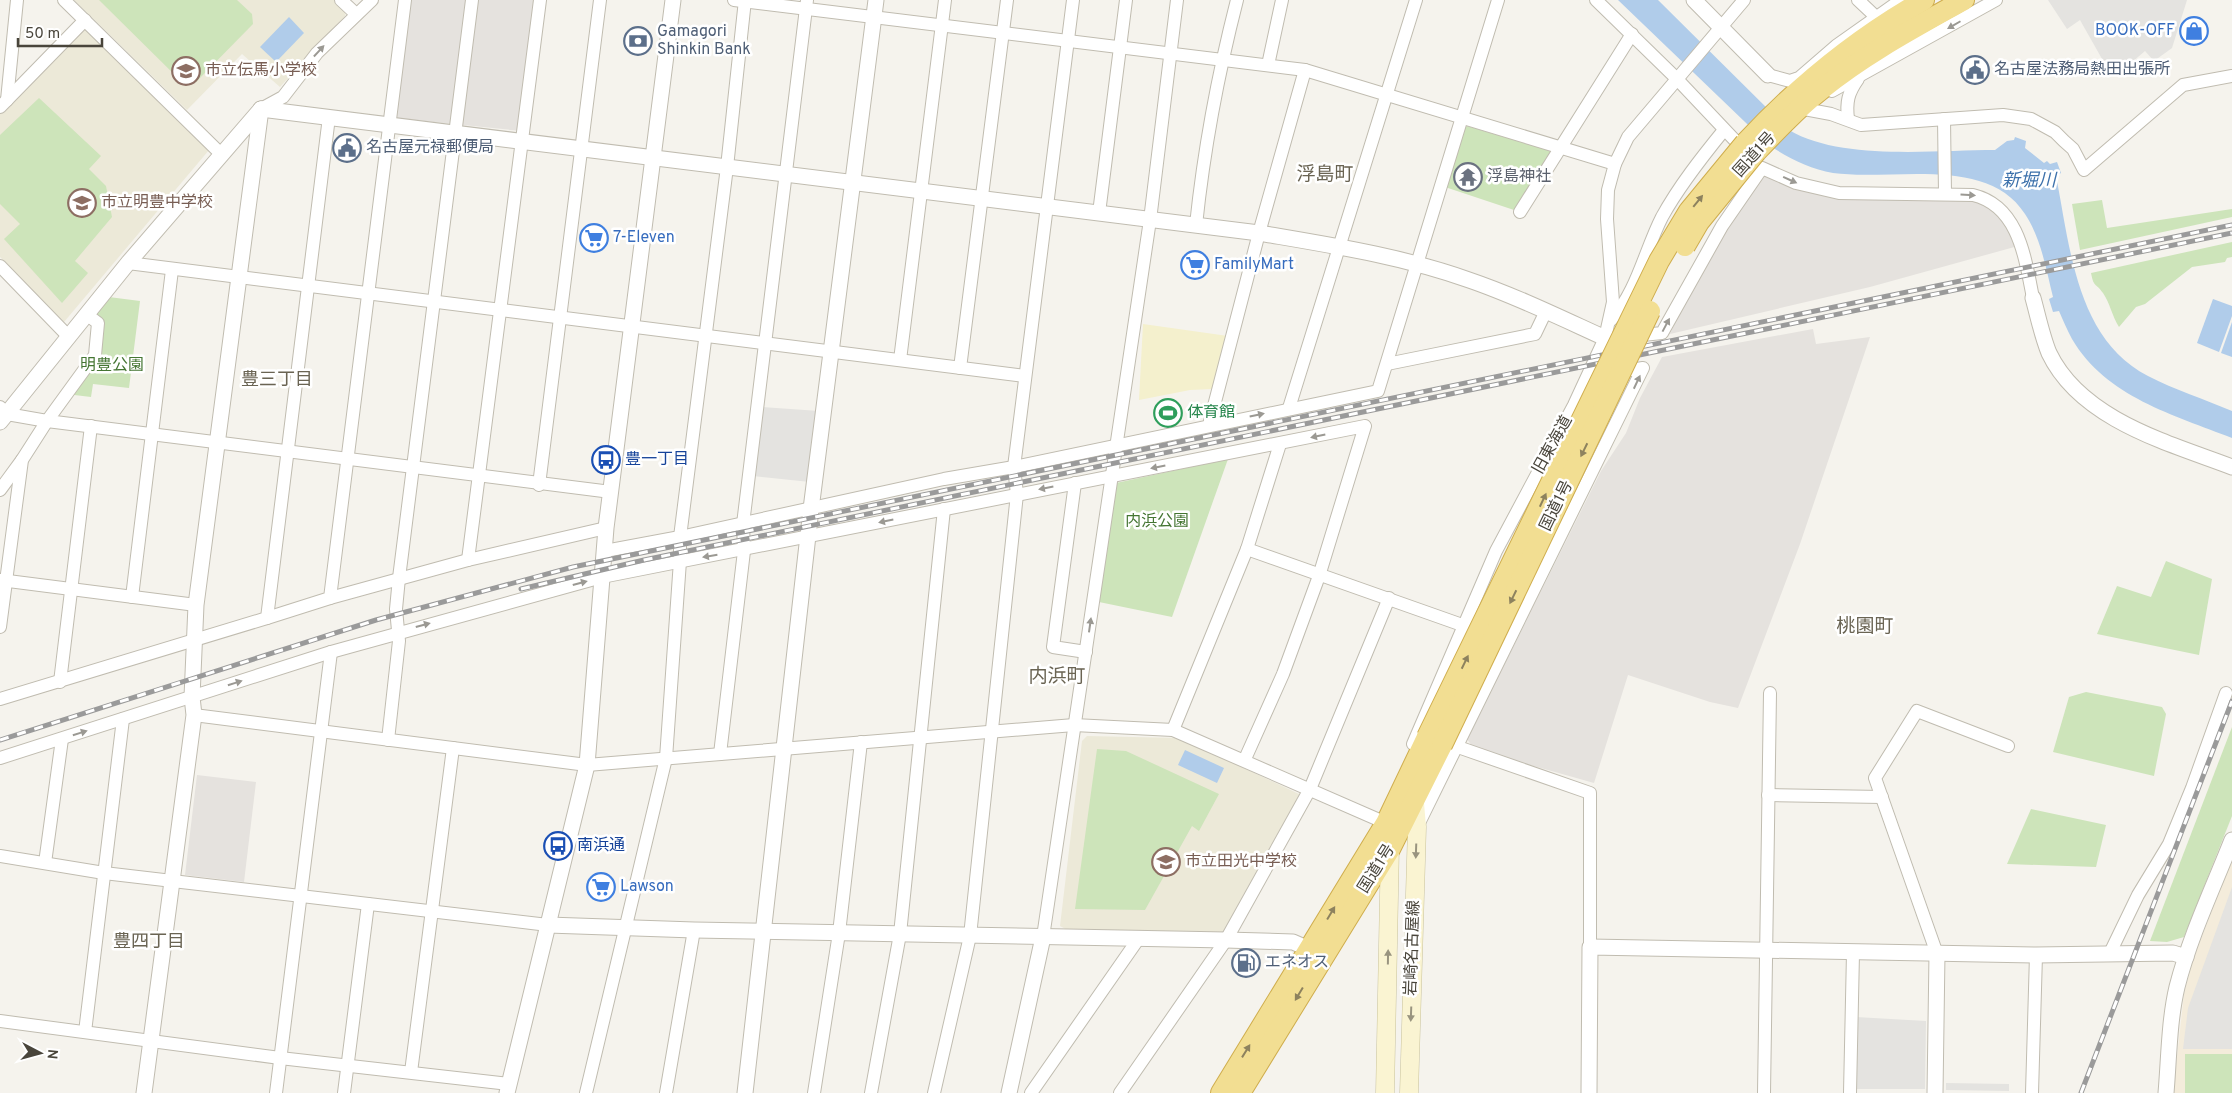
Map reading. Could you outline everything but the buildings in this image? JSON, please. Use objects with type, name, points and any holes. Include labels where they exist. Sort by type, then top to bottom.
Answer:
[{"type":"highway","name":"国道1号","points":[[1246,1091],[1390,849],[1415,803],[1670,270],[1699,222],[1794,103],[1883,23],[1924,0]]},
{"type":"highway","name":"国道1号","points":[[1794,103],[1890,43],[1964,0]]},
{"type":"highway","name":"国道1号","points":[[1221,1093],[1388,819],[1443,743]]},
{"type":"main road","name":"岩崎名古屋線","points":[[1409,1093],[1417,827],[1415,803]]},
{"type":"main road","name":"岩崎名古屋線","points":[[1385,1093],[1390,849],[1388,819]]},
{"type":"street","points":[[4,104],[17,0]]},
{"type":"street","points":[[64,0],[220,154]]},
{"type":"street","points":[[341,0],[356,14]]},
{"type":"street","points":[[2,414],[220,154],[261,109],[283,97],[317,53],[372,0]]},
{"type":"street","points":[[330,598],[346,458],[405,0]]},
{"type":"street","points":[[388,740],[399,632],[396,608],[399,578],[472,0]]},
{"type":"street","points":[[468,560],[540,0]]},
{"type":"street","points":[[539,485],[600,0]]},
{"type":"street","points":[[0,1021],[280,1058],[411,1072],[508,1088],[587,764],[606,528],[673,0]]},
{"type":"street","points":[[586,1093],[666,758],[680,538],[727,167],[741,0],[807,4],[874,17],[1305,70],[1615,164]]},
{"type":"street","points":[[745,1093],[812,509],[876,0]]},
{"type":"street","points":[[900,360],[945,0]]},
{"type":"street","points":[[960,368],[1007,0]]},
{"type":"street","points":[[934,1093],[970,936],[1017,494],[1014,468],[1073,0]]},
{"type":"street","points":[[1099,213],[1126,0]]},
{"type":"street","points":[[1009,1093],[1043,937],[1150,220],[1177,0]]},
{"type":"street","points":[[1196,225],[1203,165],[1213,119],[1222,60],[1238,0]]},
{"type":"street","points":[[1268,66],[1282,0]]},
{"type":"street","points":[[1290,408],[1416,0]]},
{"type":"street","points":[[605,550],[680,538],[944,478],[1014,468],[1209,425],[1378,391],[1498,0]]},
{"type":"street","points":[[1596,0],[1677,77],[1724,130],[1762,168],[1796,183],[1825,191],[1946,191],[1985,198],[1995,204],[2010,220],[2022,246],[2033,298],[2049,353],[2080,394],[2099,409],[2136,431],[2232,467]]},
{"type":"street","points":[[1694,0],[1716,31],[1768,75],[1790,81],[1799,78],[1875,16],[1901,0]]},
{"type":"street","points":[[1716,31],[1744,0]]},
{"type":"street","points":[[1858,0],[1875,16]]},
{"type":"street","points":[[1794,103],[1819,100],[1996,0]]},
{"type":"street","points":[[720,754],[744,550],[743,524],[807,4]]},
{"type":"street","points":[[4,104],[85,20]]},
{"type":"street","name":"旧東海道","points":[[1388,819],[1392,794],[1496,551],[1574,405],[1605,338],[1613,302],[1607,219],[1608,190],[1615,164],[1628,137],[1716,31]]},
{"type":"street","points":[[1520,212],[1632,34]]},
{"type":"street","points":[[1794,103],[1814,64]]},
{"type":"street","points":[[1209,425],[1259,233],[1305,70]]},
{"type":"street","points":[[1768,75],[1770,81],[1794,103],[1848,119],[1861,125],[1944,126],[2003,115],[2031,119],[2055,132],[2064,140],[2073,150],[2084,170],[2183,86],[2232,76]]},
{"type":"street","points":[[1848,119],[1846,102],[1849,90],[1859,77]]},
{"type":"street","points":[[261,109],[1259,233],[1341,247],[1416,264],[1469,280],[1546,311],[1605,338],[1662,333],[1722,226],[1762,168]]},
{"type":"street","points":[[144,1093],[194,715],[192,697],[193,639],[196,605],[261,109]]},
{"type":"street","points":[[267,618],[329,118]]},
{"type":"street","points":[[1944,126],[1946,191]]},
{"type":"street","points":[[1610,321],[1619,311],[1627,296],[1662,217],[1698,161],[1724,130]]},
{"type":"street","points":[[128,263],[1025,376]]},
{"type":"street","points":[[0,266],[68,336]]},
{"type":"street","points":[[132,598],[172,270]]},
{"type":"street","points":[[1387,364],[1535,334],[1546,311]]},
{"type":"street","points":[[0,490],[95,355],[98,323],[86,314]]},
{"type":"street","points":[[1417,827],[1443,743],[1616,426],[1644,368],[1588,376]]},
{"type":"street","points":[[1574,405],[1616,426]]},
{"type":"street","points":[[2,414],[287,450],[539,485],[611,492]]},
{"type":"street","points":[[60,682],[91,426]]},
{"type":"street","points":[[0,758],[330,652],[602,577],[1365,426],[1319,576],[1283,674],[1245,760]]},
{"type":"street","points":[[1173,730],[1247,549],[1280,444]]},
{"type":"street","points":[[0,628],[2,581],[22,460]]},
{"type":"street","points":[[1076,483],[1053,647],[1086,652]]},
{"type":"street","points":[[871,1093],[900,934],[944,509]]},
{"type":"street","points":[[0,698],[60,682],[193,639],[399,578],[606,528]]},
{"type":"street","points":[[1247,549],[1465,626]]},
{"type":"street","points":[[2,581],[196,605]]},
{"type":"street","points":[[1120,1093],[1226,940],[1310,789],[1389,598]]},
{"type":"street","points":[[276,1093],[330,652]]},
{"type":"street","points":[[1764,1093],[1770,693]]},
{"type":"street","points":[[2109,955],[2138,895],[2169,844],[2192,788],[2226,693]]},
{"type":"street","points":[[1935,1093],[1937,954],[1875,778],[1917,711],[2008,746]]},
{"type":"street","points":[[194,715],[587,764],[1074,725],[1173,730],[1310,789],[1388,819]]},
{"type":"street","points":[[85,1032],[123,719]]},
{"type":"street","points":[[45,863],[62,739]]},
{"type":"street","points":[[814,1093],[839,933],[861,742]]},
{"type":"street","points":[[1443,743],[1590,793],[1589,1093]]},
{"type":"street","points":[[411,1072],[453,748]]},
{"type":"street","points":[[1768,795],[1882,797]]},
{"type":"street","points":[[2166,1093],[2172,1010],[2186,958],[2232,840]]},
{"type":"street","points":[[0,856],[104,873],[172,879],[548,925],[694,930],[1293,942],[1309,949]]},
{"type":"street","points":[[344,1093],[368,904]]},
{"type":"street","points":[[666,1093],[694,930]]},
{"type":"street","points":[[1031,1093],[1139,938]]},
{"type":"street","points":[[1590,947],[1937,954],[2109,955],[2173,953],[2186,958]]},
{"type":"street","points":[[1850,1093],[1853,953]]},
{"type":"street","points":[[2032,1093],[2036,955]]},
{"type":"shaded area","name":"市立伝馬小学校","points":[[74,0],[335,0],[346,10],[345,16],[280,87],[242,54],[187,110]]},
{"type":"shaded area","points":[[409,0],[537,0],[521,131],[395,118]]},
{"type":"shaded area","points":[[2048,0],[2187,0],[2172,48],[2154,61],[2145,51],[2118,74],[2115,70],[2110,73],[2080,20],[2067,29]]},
{"type":"shaded area","name":"市立明豊中学校","points":[[82,29],[85,29],[209,150],[64,322],[0,257],[0,113]]},
{"type":"shaded area","points":[[1765,174],[1802,190],[1963,196],[1994,208],[2018,246],[1870,287],[1670,334],[1705,259]]},
{"type":"shaded area","points":[[1813,329],[1816,344],[1870,337],[1800,544],[1738,708],[1710,702],[1628,675],[1594,783],[1474,749],[1467,739],[1601,471],[1626,433],[1640,398],[1662,357]]},
{"type":"shaded area","points":[[762,407],[819,411],[810,482],[753,476]]},
{"type":"shaded area","name":"市立田光中学校","points":[[1087,736],[1180,738],[1299,794],[1301,797],[1228,929],[1222,932],[1069,931],[1060,926],[1082,741]]},
{"type":"shaded area","points":[[197,775],[256,782],[244,882],[185,875]]},
{"type":"shaded area","points":[[2232,858],[2232,1093],[2173,1093],[2184,994],[2193,960]]},
{"type":"shaded area","points":[[2232,887],[2232,1049],[2183,1049],[2188,1008]]},
{"type":"shaded area","points":[[1856,1017],[1926,1021],[1925,1089],[1855,1089]]},
{"type":"shaded area","points":[[1946,1083],[2009,1084],[2009,1091],[1946,1090]]},
{"type":"green space","points":[[99,0],[237,0],[252,14],[253,24],[196,82],[185,85]]},
{"type":"green space","points":[[39,98],[101,156],[89,169],[106,186],[112,217],[75,261],[88,273],[62,303],[4,239],[20,224],[0,204],[0,135]]},
{"type":"green space","points":[[1467,126],[1551,151],[1517,211],[1445,187],[1462,129]]},
{"type":"green space","points":[[2102,200],[2107,228],[2232,209],[2232,217],[2080,250],[2072,204]]},
{"type":"green space","points":[[2232,242],[2232,257],[2227,258],[2225,262],[2192,267],[2145,304],[2136,307],[2119,327],[2105,297],[2092,278],[2091,273]]},
{"type":"green space","name":"明豊公園","points":[[101,296],[140,301],[129,388],[93,384],[91,397],[66,394],[95,355],[98,323],[86,314]]},
{"type":"green space","name":"内浜公園","points":[[1228,459],[1172,617],[1099,602],[1116,483]]},
{"type":"green space","points":[[2166,561],[2212,579],[2199,655],[2097,634],[2117,586],[2151,597]]},
{"type":"green space","points":[[2086,692],[2162,707],[2166,714],[2154,776],[2053,752],[2069,697]]},
{"type":"green space","points":[[2232,727],[2232,816],[2184,937],[2167,942],[2150,941]]},
{"type":"green space","points":[[1097,749],[1126,751],[1219,794],[1199,831],[1192,826],[1145,910],[1075,909]]},
{"type":"green space","points":[[2031,809],[2106,825],[2096,867],[2007,864]]},
{"type":"green space","points":[[2185,1054],[2232,1054],[2232,1093],[2185,1093]]},
{"type":"sand","points":[[1143,324],[1228,336],[1213,389],[1190,390],[1139,400]]},
{"type":"water","name":"新堀川","points":[[1618,0],[1658,0],[1789,130],[1810,140],[1861,150],[1917,152],[1995,150],[2007,141],[2014,140],[2015,137],[2026,141],[2025,148],[2044,163],[2047,161],[2050,164],[2057,162],[2061,173],[2056,176],[2072,260],[2080,288],[2091,315],[2105,339],[2124,360],[2148,376],[2232,411],[2232,438],[2143,402],[2103,376],[2086,359],[2072,339],[2059,311],[2053,312],[2049,299],[2053,297],[2035,233],[2025,214],[2009,196],[1988,184],[1964,177],[1938,174],[1857,175],[1833,173],[1816,169],[1792,159],[1770,146]]},
{"type":"water","points":[[289,17],[304,33],[276,62],[260,47]]},
{"type":"water","points":[[2213,299],[2232,306],[2232,316],[2219,352],[2197,343]]},
{"type":"water","points":[[2232,322],[2232,357],[2221,353]]},
{"type":"water","points":[[1185,750],[1224,768],[1217,783],[1178,765]]},
{"type":"railway","points":[[0,740],[376,620],[573,567],[2232,225]]},
{"type":"railway","points":[[521,589],[644,560],[2232,233]]},
{"type":"railway","points":[[2081,1093],[2232,701]]},
{"type":"place","name":"BOOK-OFF","points":[[2194,31]]},
{"type":"place","name":"Gamagori Shinkin Bank","points":[[638,41]]},
{"type":"place","name":"名古屋法務局熱田出張所","points":[[1975,70]]},
{"type":"place","name":"市立伝馬小学校","points":[[186,71]]},
{"type":"place","name":"名古屋元禄郵便局","points":[[347,148]]},
{"type":"place","name":"浮島神社","points":[[1468,177]]},
{"type":"place","name":"市立明豊中学校","points":[[82,203]]},
{"type":"place","name":"7-Eleven","points":[[594,238]]},
{"type":"place","name":"FamilyMart","points":[[1195,265]]},
{"type":"place","name":"体育館","points":[[1168,413]]},
{"type":"place","name":"豊一丁目","points":[[606,460]]},
{"type":"place","name":"南浜通","points":[[558,846]]},
{"type":"place","name":"市立田光中学校","points":[[1166,862]]},
{"type":"place","name":"Lawson","points":[[601,887]]},
{"type":"place","name":"エネオス","points":[[1246,963]]},
{"type":"district","name":"浮島町","points":[[1325,175]]},
{"type":"district","name":"豊三丁目","points":[[277,380]]},
{"type":"district","name":"桃園町","points":[[1865,627]]},
{"type":"district","name":"内浜町","points":[[1057,677]]},
{"type":"district","name":"豊四丁目","points":[[149,942]]}]
